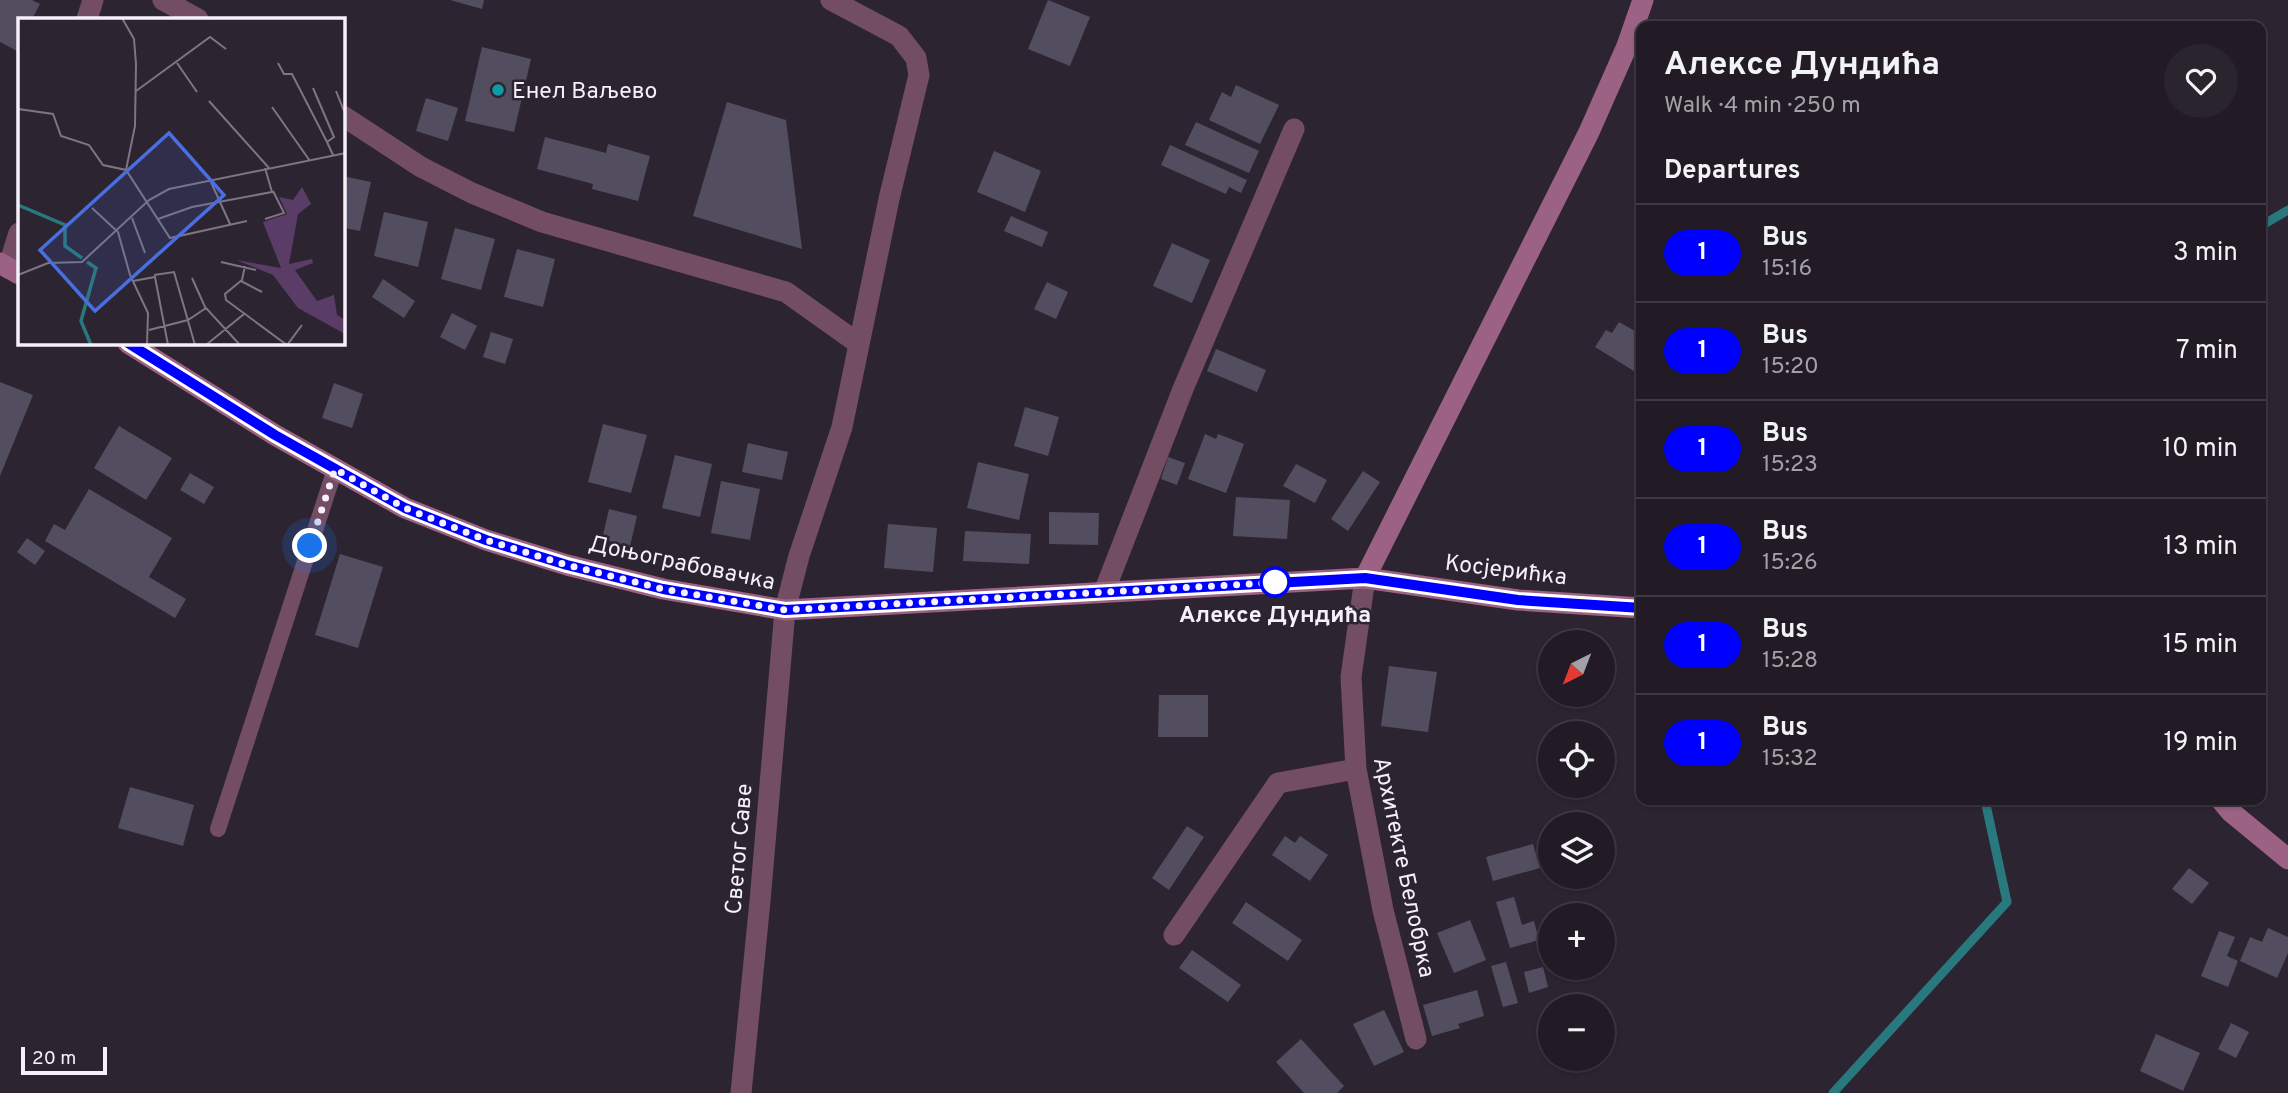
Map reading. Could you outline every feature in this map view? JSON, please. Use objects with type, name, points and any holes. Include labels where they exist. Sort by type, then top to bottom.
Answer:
[{"type":"street","points":[[87,18],[93,0]]},
{"type":"street","points":[[163,0],[196,18]]},
{"type":"street","name":"Светог Саве","points":[[741,1093],[785,610],[799,556],[842,427],[889,199],[919,75],[916,58],[899,36],[831,0]]},
{"type":"street","points":[[1365,578],[1589,132],[1627,46],[1643,0]]},
{"type":"street","points":[[345,117],[421,167],[472,193],[542,222],[786,292],[859,344]]},
{"type":"street","points":[[1104,592],[1183,389],[1294,129]]},
{"type":"street","points":[[9,268],[18,236]]},
{"type":"street","name":"Доњограбовачка","points":[[131,345],[275,435],[405,508],[497,544],[663,589],[785,610],[1365,578]]},
{"type":"street","name":"Косјерићка","points":[[1365,578],[1518,600],[1636,608]]},
{"type":"street","name":"Архитекте Белобрка","points":[[1365,578],[1351,677],[1356,769],[1383,910],[1416,1040]]},
{"type":"street","points":[[1174,935],[1278,783],[1356,769]]},
{"type":"street","points":[[2225,805],[2288,859]]},
{"type":"lane","points":[[218,829],[335,469]]},
{"type":"building","points":[[0,0],[32,0],[40,4],[33,18],[18,18],[17,51],[0,42]]},
{"type":"building","points":[[450,0],[484,0],[482,9]]},
{"type":"building","points":[[1048,0],[1090,17],[1070,66],[1028,49]]},
{"type":"building","name":"Енел Ваљево","points":[[482,47],[531,59],[514,132],[465,121]]},
{"type":"building","points":[[1236,85],[1279,105],[1260,144],[1209,120],[1222,92],[1231,97]]},
{"type":"building","points":[[426,98],[458,108],[448,141],[416,131]]},
{"type":"building","points":[[727,102],[786,120],[802,249],[693,216]]},
{"type":"building","points":[[1196,122],[1259,151],[1249,173],[1185,145]]},
{"type":"building","points":[[545,137],[606,153],[608,144],[650,156],[638,201],[592,189],[593,184],[537,169]]},
{"type":"building","points":[[1170,145],[1247,180],[1241,193],[1229,187],[1226,194],[1161,165]]},
{"type":"building","points":[[994,151],[1041,171],[1025,212],[977,192]]},
{"type":"building","points":[[345,176],[371,182],[360,231],[345,228]]},
{"type":"building","points":[[384,212],[428,222],[418,267],[374,256]]},
{"type":"building","points":[[1011,216],[1048,232],[1042,247],[1004,231]]},
{"type":"building","points":[[455,228],[495,239],[481,290],[441,279]]},
{"type":"building","points":[[1172,243],[1210,260],[1192,303],[1153,286]]},
{"type":"building","points":[[517,249],[555,259],[543,307],[504,297]]},
{"type":"building","points":[[383,279],[415,301],[404,318],[372,297]]},
{"type":"building","points":[[1047,282],[1068,292],[1056,319],[1034,309]]},
{"type":"building","points":[[452,313],[477,326],[465,350],[440,337]]},
{"type":"building","points":[[1619,322],[1636,332],[1636,372],[1595,347],[1606,330],[1612,333]]},
{"type":"building","points":[[491,332],[513,339],[505,364],[483,357]]},
{"type":"building","points":[[1216,349],[1266,370],[1257,392],[1207,371]]},
{"type":"building","points":[[0,382],[33,395],[0,476]]},
{"type":"building","points":[[334,383],[363,394],[352,428],[322,418]]},
{"type":"building","points":[[1025,407],[1059,417],[1048,456],[1014,446]]},
{"type":"building","points":[[603,424],[647,435],[631,493],[588,482]]},
{"type":"building","points":[[119,426],[172,458],[146,500],[94,468]]},
{"type":"building","points":[[1205,434],[1216,439],[1218,434],[1244,444],[1226,493],[1188,479]]},
{"type":"building","points":[[748,443],[788,452],[782,480],[742,472]]},
{"type":"building","points":[[675,455],[712,464],[700,517],[662,508]]},
{"type":"building","points":[[1168,457],[1185,463],[1177,485],[1161,479]]},
{"type":"building","points":[[978,462],[1029,474],[1019,520],[967,508]]},
{"type":"building","points":[[1296,464],[1327,480],[1315,503],[1283,486]]},
{"type":"building","points":[[1363,471],[1380,482],[1348,531],[1331,519]]},
{"type":"building","points":[[190,473],[214,487],[204,504],[180,490]]},
{"type":"building","points":[[721,481],[760,489],[750,540],[711,533]]},
{"type":"building","points":[[89,489],[172,538],[149,577],[186,599],[175,618],[45,541],[54,524],[65,530]]},
{"type":"building","points":[[1236,497],[1290,500],[1287,539],[1233,536]]},
{"type":"building","points":[[609,509],[637,516],[630,546],[602,539]]},
{"type":"building","points":[[1049,512],[1099,513],[1098,545],[1049,544]]},
{"type":"building","points":[[888,524],[937,528],[933,572],[884,568]]},
{"type":"building","points":[[965,531],[1031,534],[1029,564],[963,561]]},
{"type":"building","points":[[27,538],[45,551],[35,565],[17,552]]},
{"type":"building","points":[[340,554],[383,567],[358,648],[315,635]]},
{"type":"building","points":[[1389,666],[1437,672],[1428,732],[1381,726]]},
{"type":"building","points":[[1159,695],[1208,695],[1208,737],[1158,737]]},
{"type":"building","points":[[130,787],[194,805],[183,846],[118,828]]},
{"type":"building","points":[[1187,826],[1204,837],[1169,890],[1152,878]]},
{"type":"building","points":[[1285,836],[1295,843],[1300,836],[1328,855],[1310,881],[1272,855]]},
{"type":"building","points":[[1533,844],[1538,869],[1493,881],[1486,857]]},
{"type":"building","points":[[2189,868],[2209,883],[2192,904],[2172,889]]},
{"type":"building","points":[[1514,897],[1522,925],[1534,921],[1538,940],[1510,948],[1496,902]]},
{"type":"building","points":[[1246,902],[1302,940],[1288,961],[1232,923]]},
{"type":"building","points":[[1470,920],[1486,960],[1454,973],[1437,933]]},
{"type":"building","points":[[2268,928],[2288,937],[2288,953],[2277,978],[2240,961],[2250,937],[2262,942]]},
{"type":"building","points":[[2219,931],[2235,937],[2227,956],[2238,961],[2228,987],[2201,976]]},
{"type":"building","points":[[1192,950],[1241,985],[1228,1002],[1179,968]]},
{"type":"building","points":[[1506,962],[1518,1003],[1503,1007],[1491,966]]},
{"type":"building","points":[[1538,968],[1538,980],[1546,980],[1548,987],[1529,993],[1524,972]]},
{"type":"building","points":[[1477,990],[1484,1016],[1458,1024],[1460,1028],[1432,1036],[1423,1005]]},
{"type":"building","points":[[1384,1010],[1404,1052],[1374,1066],[1353,1024]]},
{"type":"building","points":[[2231,1023],[2249,1032],[2236,1058],[2218,1049]]},
{"type":"building","points":[[2156,1034],[2200,1053],[2183,1091],[2140,1071]]},
{"type":"building","points":[[1301,1039],[1344,1086],[1337,1093],[1304,1093],[1276,1062]]},
{"type":"waterway","points":[[2266,223],[2288,210]]},
{"type":"waterway","points":[[1833,1093],[2007,902],[1986,805]]},
{"type":"bus line","name":"1","points":[[131,345],[275,435],[405,508],[486,540],[567,565],[663,589],[785,610],[1365,578],[1518,600],[1636,608]]},
{"type":"place","name":"Енел Ваљево","points":[[498,90]]},
{"type":"place","name":"Алексе Дундића","points":[[1275,582]]},
{"type":"route","points":[[310,546],[335,469],[405,508],[486,540],[567,565],[663,589],[785,610],[1286,582],[1275,582]]}]
